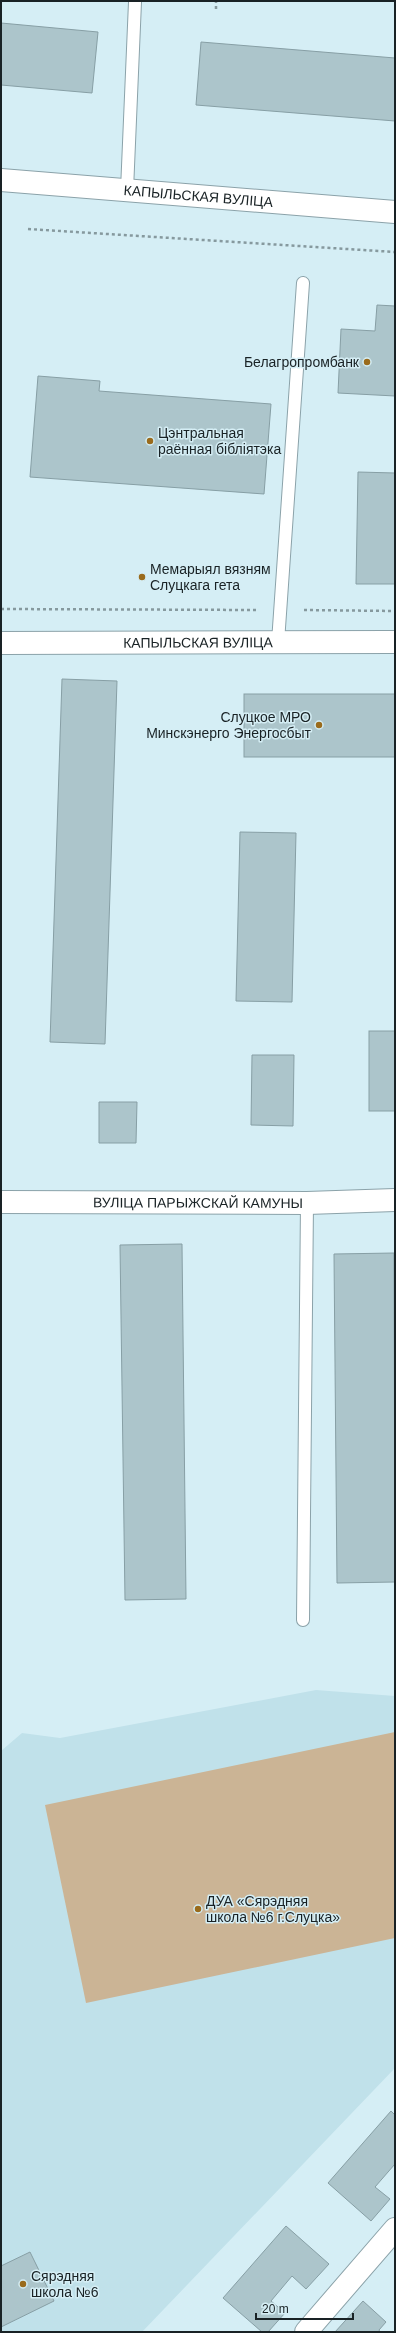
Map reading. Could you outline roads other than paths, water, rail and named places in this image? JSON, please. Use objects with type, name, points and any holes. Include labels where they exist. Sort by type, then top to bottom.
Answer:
[{"type":"main road","name":"КАПЫЛЬСКАЯ ВУЛІЦА","points":[[1,180],[395,212]]},
{"type":"main road","name":"КАПЫЛЬСКАЯ ВУЛІЦА","points":[[1,642],[395,642]]},
{"type":"main road","name":"ВУЛІЦА ПАРЫЖСКАЙ КАМУНЫ","points":[[1,1202],[307,1203],[395,1200]]},
{"type":"main road","points":[[306,2332],[395,2229]]},
{"type":"lane","points":[[127,190],[135,2]]},
{"type":"lane","points":[[278,642],[303,283]]},
{"type":"lane","points":[[303,1620],[307,1203]]},
{"type":"place","name":"Белагропромбанк","points":[[367,362]]},
{"type":"place","name":"Цэнтральная раённая бібліятэка","points":[[150,441]]},
{"type":"place","name":"Мемарыял вязням Слуцкага гета","points":[[142,577]]},
{"type":"place","name":"Слуцкое МРО Минскэнерго Энергосбыт","points":[[319,725]]},
{"type":"place","name":"ДУА «Сярэдняя школа №6 г.Слуцка»","points":[[198,1909]]},
{"type":"place","name":"Сярэдняя школа №6","points":[[23,2284]]}]
